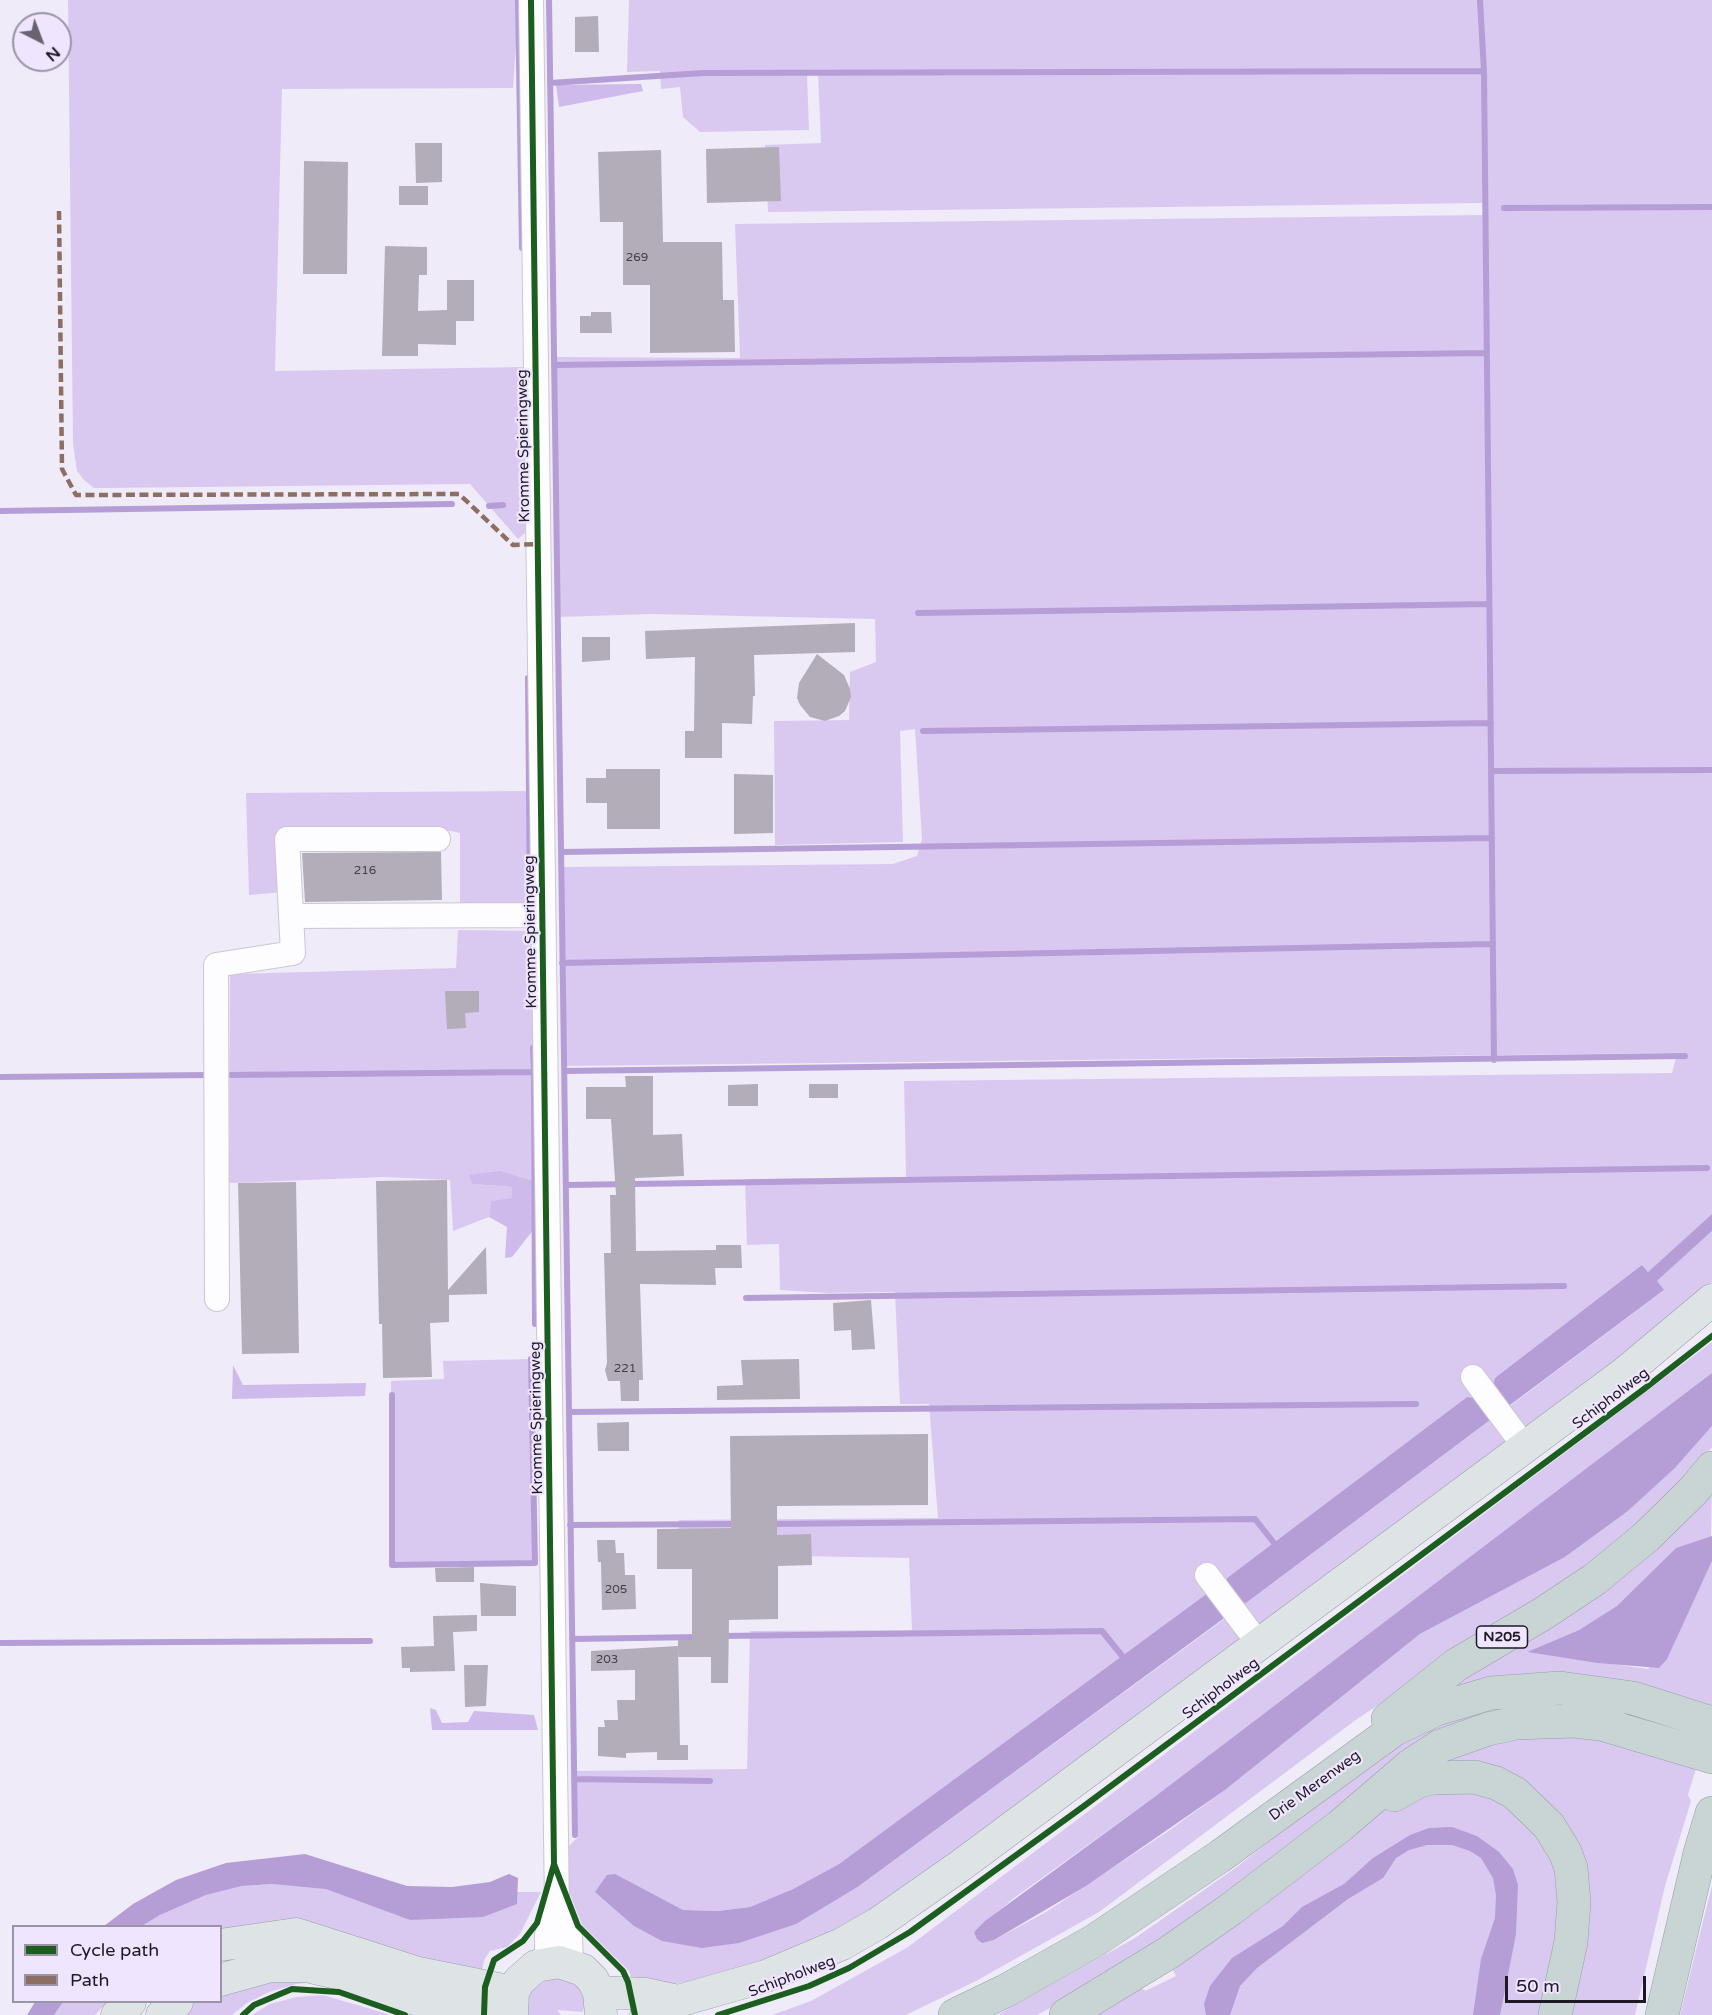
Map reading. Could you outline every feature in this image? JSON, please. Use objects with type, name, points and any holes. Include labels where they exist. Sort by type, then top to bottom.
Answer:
[{"type":"highway","name":"N205","points":[[1288,1804],[1447,1671],[1595,1579],[1646,1537],[1693,1491],[1712,1468]]},
{"type":"highway","name":"Drie Merenweg","points":[[955,2015],[1007,1990],[1094,1941],[1209,1864],[1288,1804],[1395,1729],[1437,1709],[1491,1693],[1538,1688],[1581,1690],[1633,1698],[1712,1723]]},
{"type":"highway","points":[[1066,2015],[1168,1953],[1340,1826],[1411,1765],[1440,1746],[1488,1729],[1545,1720],[1601,1724],[1712,1757]]},
{"type":"highway","points":[[1340,1826],[1419,1781],[1445,1776],[1474,1777],[1496,1783],[1528,1804],[1557,1837],[1571,1868],[1574,1902],[1571,1942],[1555,2015]]},
{"type":"highway","points":[[1662,2015],[1712,1813]]},
{"type":"main road","name":"Schipholweg","points":[[646,2015],[678,2001],[766,1976],[842,1944],[877,1924],[960,1866],[1626,1372],[1712,1300]]},
{"type":"main road","points":[[222,1945],[296,1934],[513,2003],[526,1973],[559,1963],[593,1980],[600,2003]]},
{"type":"main road","points":[[222,1979],[270,1966],[306,1966],[349,1976],[411,1998],[486,2015]]},
{"type":"main road","name":"Schipholweg","points":[[600,2003],[645,1994],[678,2001]]},
{"type":"main road","points":[[117,2015],[128,2003]]},
{"type":"main road","points":[[162,2015],[175,2003]]},
{"type":"street","name":"Kromme Spieringweg","points":[[531,0],[556,1908],[570,1936],[559,1963]]},
{"type":"street","points":[[217,1299],[216,965],[293,953],[287,840],[438,838]]},
{"type":"street","name":"Kromme Spieringweg","points":[[292,916],[543,915]]},
{"type":"street","points":[[1486,1393],[1525,1447]]},
{"type":"street","points":[[1219,1591],[1259,1644]]},
{"type":"shaded area","points":[[68,0],[519,0],[513,88],[282,89],[275,371],[525,367],[525,533],[518,539],[470,484],[94,488],[84,480],[77,471],[73,444],[69,72],[72,72],[72,12],[68,12]]},
{"type":"shaded area","points":[[629,0],[1712,0],[1712,1214],[1648,1272],[1642,1265],[1493,1391],[1481,1399],[1467,1397],[1227,1578],[1226,1587],[1216,1596],[1205,1595],[839,1864],[793,1889],[750,1907],[718,1911],[683,1910],[652,1895],[662,1941],[859,1886],[1223,1620],[1226,1609],[1236,1601],[1246,1603],[1490,1420],[1503,1404],[1511,1405],[1663,1291],[1656,1282],[1712,1231],[1712,1282],[1656,1332],[922,1882],[834,1937],[733,1974],[663,1986],[634,1985],[629,1971],[582,1925],[569,1892],[569,1846],[578,1837],[576,1771],[747,1769],[750,1631],[912,1630],[909,1558],[677,1554],[679,1520],[938,1518],[929,1404],[900,1404],[895,1292],[827,1293],[780,1290],[779,1244],[747,1245],[745,1179],[906,1177],[904,1081],[1672,1073],[1677,1053],[567,1066],[563,867],[893,864],[917,856],[922,839],[915,729],[900,731],[903,842],[775,845],[774,721],[849,720],[850,672],[876,662],[875,619],[651,614],[559,617],[555,357],[740,358],[735,224],[1484,215],[1482,203],[768,212],[765,145],[821,143],[818,71],[747,76],[807,74],[809,130],[700,132],[683,117],[680,87],[661,89],[660,71],[627,72]]},
{"type":"shaded area","points":[[641,84],[643,91],[559,107],[556,85]]},
{"type":"shaded area","points":[[529,791],[530,905],[460,906],[460,833],[451,831],[282,833],[284,892],[249,895],[246,793]]},
{"type":"shaded area","points":[[458,930],[532,931],[534,1181],[501,1171],[472,1184],[512,1187],[512,1199],[491,1201],[489,1217],[453,1231],[450,1180],[384,1177],[229,1183],[230,974],[456,968]]},
{"type":"shaded area","points":[[501,1171],[534,1181],[534,1229],[512,1257],[505,1258],[507,1227],[489,1217],[491,1201],[512,1198],[512,1187],[472,1184],[469,1175]]},
{"type":"shaded area","points":[[1712,1214],[1712,1231],[1657,1281],[1664,1290],[1510,1405],[1503,1404],[1491,1412],[1490,1420],[1246,1603],[1236,1601],[1226,1609],[1223,1619],[859,1886],[796,1924],[739,1943],[702,1948],[662,1941],[634,1926],[595,1892],[607,1875],[615,1874],[683,1910],[718,1911],[750,1907],[793,1889],[839,1864],[1205,1595],[1216,1596],[1226,1587],[1227,1578],[1467,1397],[1481,1399],[1492,1391],[1495,1378],[1642,1265],[1648,1272]]},
{"type":"shaded area","points":[[1712,1342],[1712,1373],[1694,1388],[1153,1798],[1014,1898],[974,1932],[994,1940],[1046,1912],[1167,1832],[1225,1790],[1420,1634],[1565,1557],[1628,1511],[1675,1468],[1712,1426],[1712,1447],[1679,1487],[1585,1569],[1357,1719],[1099,1912],[976,1981],[906,2015],[772,2015],[811,2001],[908,1947]]},
{"type":"shaded area","points":[[531,1359],[535,1563],[392,1565],[391,1381],[444,1379],[443,1361]]},
{"type":"shaded area","points":[[233,1365],[243,1385],[366,1383],[365,1396],[232,1399]]},
{"type":"shaded area","points":[[1712,1373],[1712,1426],[1675,1468],[1628,1511],[1565,1557],[1420,1634],[1225,1790],[1086,1886],[994,1940],[982,1943],[977,1939],[974,1932],[985,1921],[1153,1798]]},
{"type":"shaded area","points":[[1712,1485],[1711,1538],[1676,1548],[1618,1606],[1579,1630],[1527,1652],[1648,1669],[1689,1609],[1712,1561],[1712,1706],[1432,1697]]},
{"type":"shaded area","points":[[1712,1536],[1712,1561],[1667,1659],[1659,1668],[1598,1663],[1527,1652],[1579,1630],[1617,1606],[1676,1548]]},
{"type":"shaded area","points":[[1592,1702],[1698,1729],[1703,1747],[1499,1718],[1101,1980],[1037,2015],[997,2015],[1135,1938],[1234,1869],[1401,1739],[1482,1706]]},
{"type":"shaded area","points":[[430,1708],[436,1710],[442,1723],[468,1722],[474,1711],[534,1715],[538,1730],[432,1730]]},
{"type":"shaded area","points":[[1561,1729],[1698,1762],[1688,1795],[1691,1801],[1665,1886],[1635,2015],[1565,2015],[1564,1824],[1429,1770],[1455,1750]]},
{"type":"shaded area","points":[[1431,1789],[1495,1795],[1549,1844],[1563,1905],[1547,2015],[1094,2015],[1138,1986],[1145,1991],[1176,1976],[1173,1970],[1266,1904],[1265,1898],[1391,1804]]},
{"type":"shaded area","points":[[1452,1827],[1477,1836],[1499,1852],[1513,1869],[1518,1885],[1516,1934],[1500,2015],[1473,2015],[1481,1959],[1495,1918],[1496,1895],[1493,1878],[1481,1858],[1470,1851],[1452,1845],[1427,1845],[1409,1850],[1396,1858],[1383,1878],[1348,1899],[1257,1968],[1240,1986],[1230,2015],[1206,2015],[1204,2004],[1210,1986],[1232,1958],[1283,1926],[1302,1907],[1344,1884],[1373,1858],[1410,1835],[1429,1828]]},
{"type":"shaded area","points":[[305,1854],[407,1886],[452,1887],[490,1882],[509,1874],[518,1878],[517,1904],[483,1917],[410,1920],[326,1889],[272,1884],[242,1886],[206,1895],[160,1915],[144,1925],[105,1925],[133,1904],[176,1880],[226,1863]]},
{"type":"shaded area","points":[[272,1884],[326,1888],[410,1920],[517,1904],[517,1892],[541,1892],[520,1934],[507,1947],[490,1951],[484,1960],[481,1977],[272,1922],[222,1930],[222,1925],[144,1925],[160,1915],[206,1895],[242,1886]]},
{"type":"shaded area","points":[[1712,1886],[1712,2015],[1680,2015],[1708,1901]]},
{"type":"shaded area","points":[[249,1976],[337,1979],[297,1984],[269,1992],[247,2003],[232,2015],[172,2015],[186,2003],[222,2003],[222,1985]]},
{"type":"shaded area","points":[[559,1978],[574,1983],[579,1989],[585,2001],[583,2012],[557,2010],[561,2015],[528,2015],[528,1999],[531,1991],[546,1980]]},
{"type":"shaded area","points":[[323,1995],[391,2015],[252,2015],[270,2004],[296,1997]]},
{"type":"shaded area","points":[[34,2003],[62,2003],[54,2015],[27,2015]]},
{"type":"shaded area","points":[[62,2003],[106,2003],[95,2015],[54,2015]]},
{"type":"building","points":[[598,16],[599,52],[575,52],[575,17]]},
{"type":"building","points":[[415,143],[442,143],[442,182],[416,183]]},
{"type":"building","points":[[779,147],[781,201],[707,203],[706,149]]},
{"type":"building","points":[[661,150],[663,242],[722,242],[723,300],[734,300],[735,352],[650,353],[650,285],[623,285],[623,222],[600,222],[598,152]]},
{"type":"building","points":[[304,161],[348,162],[347,274],[303,274]]},
{"type":"building","points":[[399,186],[428,186],[428,205],[399,205]]},
{"type":"building","points":[[385,246],[427,247],[427,275],[419,275],[418,311],[447,310],[447,280],[474,280],[474,321],[456,321],[456,345],[418,344],[418,356],[382,356]]},
{"type":"building","points":[[591,312],[611,312],[612,333],[580,333],[580,316],[591,316]]},
{"type":"building","points":[[855,623],[855,652],[754,655],[755,696],[753,696],[752,724],[722,723],[722,758],[685,758],[685,731],[694,731],[695,657],[646,659],[645,631]]},
{"type":"building","points":[[582,637],[610,637],[610,660],[582,662]]},
{"type":"building","points":[[817,654],[844,675],[851,697],[845,711],[825,721],[810,717],[797,698],[799,683]]},
{"type":"building","points":[[606,769],[660,769],[660,829],[607,829],[607,803],[586,803],[586,778],[606,778]]},
{"type":"building","points":[[734,774],[773,775],[773,833],[734,834]]},
{"type":"building","points":[[441,852],[442,900],[305,902],[302,853]]},
{"type":"building","points":[[445,991],[479,991],[479,1012],[465,1013],[466,1028],[447,1029]]},
{"type":"building","points":[[625,1076],[653,1076],[653,1135],[682,1134],[684,1176],[635,1178],[636,1251],[716,1250],[716,1245],[741,1245],[742,1268],[715,1268],[716,1285],[640,1284],[643,1380],[639,1380],[639,1401],[621,1401],[620,1381],[608,1381],[605,1370],[607,1363],[604,1253],[611,1253],[610,1195],[616,1195],[611,1119],[586,1119],[586,1087],[626,1087]]},
{"type":"building","points":[[758,1084],[758,1106],[728,1106],[728,1085]]},
{"type":"building","points":[[809,1084],[838,1084],[838,1098],[809,1098]]},
{"type":"building","points":[[447,1180],[448,1290],[486,1247],[487,1294],[449,1295],[449,1322],[430,1323],[432,1377],[383,1378],[382,1324],[379,1324],[376,1181]]},
{"type":"building","points":[[296,1182],[299,1353],[242,1354],[238,1183]]},
{"type":"building","points":[[871,1300],[875,1349],[852,1350],[851,1330],[834,1331],[833,1303]]},
{"type":"building","points":[[799,1359],[800,1399],[717,1400],[717,1386],[743,1385],[741,1360]]},
{"type":"building","points":[[629,1422],[629,1451],[598,1451],[597,1423]]},
{"type":"building","points":[[928,1434],[928,1505],[777,1506],[777,1535],[811,1534],[812,1565],[778,1566],[778,1619],[729,1620],[728,1683],[711,1683],[711,1657],[678,1657],[678,1640],[692,1640],[692,1569],[657,1569],[657,1529],[731,1528],[730,1436]]},
{"type":"building","points":[[597,1540],[615,1540],[616,1553],[624,1553],[625,1575],[635,1575],[636,1609],[602,1610],[601,1562],[598,1562]]},
{"type":"building","points":[[474,1567],[474,1582],[436,1582],[435,1568]]},
{"type":"building","points":[[480,1583],[516,1586],[516,1616],[481,1616]]},
{"type":"building","points":[[477,1615],[477,1631],[453,1632],[455,1671],[410,1672],[410,1668],[402,1668],[401,1647],[434,1646],[433,1616]]},
{"type":"building","points":[[678,1646],[680,1745],[688,1745],[688,1760],[657,1760],[657,1752],[626,1753],[626,1758],[598,1756],[598,1727],[605,1727],[604,1720],[618,1720],[617,1700],[635,1700],[635,1670],[591,1671],[591,1651]]},
{"type":"building","points":[[464,1665],[488,1665],[486,1706],[465,1707]]},
{"type":"waterway","points":[[518,0],[522,248]]},
{"type":"waterway","points":[[549,0],[575,1835]]},
{"type":"waterway","points":[[1480,0],[1484,71],[1494,1060]]},
{"type":"waterway","points":[[550,83],[703,73],[1484,71]]},
{"type":"waterway","points":[[1504,208],[1712,207]]},
{"type":"waterway","points":[[554,365],[1487,353]]},
{"type":"waterway","points":[[0,511],[452,504]]},
{"type":"waterway","points":[[489,506],[503,505]]},
{"type":"waterway","points":[[918,613],[1489,604]]},
{"type":"waterway","points":[[528,678],[530,905]]},
{"type":"waterway","points":[[923,731],[1491,723]]},
{"type":"waterway","points":[[1492,771],[1712,770]]},
{"type":"waterway","points":[[561,852],[1492,838]]},
{"type":"waterway","points":[[562,963],[1493,944]]},
{"type":"waterway","points":[[230,1075],[534,1072],[533,1048]]},
{"type":"waterway","points":[[565,1071],[1685,1056]]},
{"type":"waterway","points":[[534,1072],[535,1324]]},
{"type":"waterway","points":[[0,1077],[211,1075]]},
{"type":"waterway","points":[[566,1185],[1707,1168]]},
{"type":"waterway","points":[[746,1298],[1564,1286]]},
{"type":"waterway","points":[[392,1395],[392,1565],[535,1563],[531,1359]]},
{"type":"waterway","points":[[569,1412],[1416,1404]]},
{"type":"waterway","points":[[770,1524],[1255,1519],[1274,1543]]},
{"type":"waterway","points":[[570,1525],[739,1524]]},
{"type":"waterway","points":[[722,1636],[1102,1631],[1123,1657]]},
{"type":"waterway","points":[[572,1639],[700,1637]]},
{"type":"waterway","points":[[0,1643],[370,1641]]},
{"type":"waterway","points":[[574,1779],[710,1781]]},
{"type":"marked path","points":[[59,211],[62,469],[76,495],[459,494],[513,545],[538,544]]},
{"type":"cycle path","points":[[484,2015],[485,1987],[494,1960],[523,1941],[537,1923],[554,1864],[531,0]]},
{"type":"cycle path","points":[[718,2015],[809,1986],[849,1968],[910,1932],[1084,1806],[1712,1336]]},
{"type":"cycle path","points":[[554,1864],[578,1926],[623,1971],[628,1982],[635,2015]]},
{"type":"cycle path","points":[[243,2015],[254,2005],[292,1989],[339,1992],[405,2015]]}]
